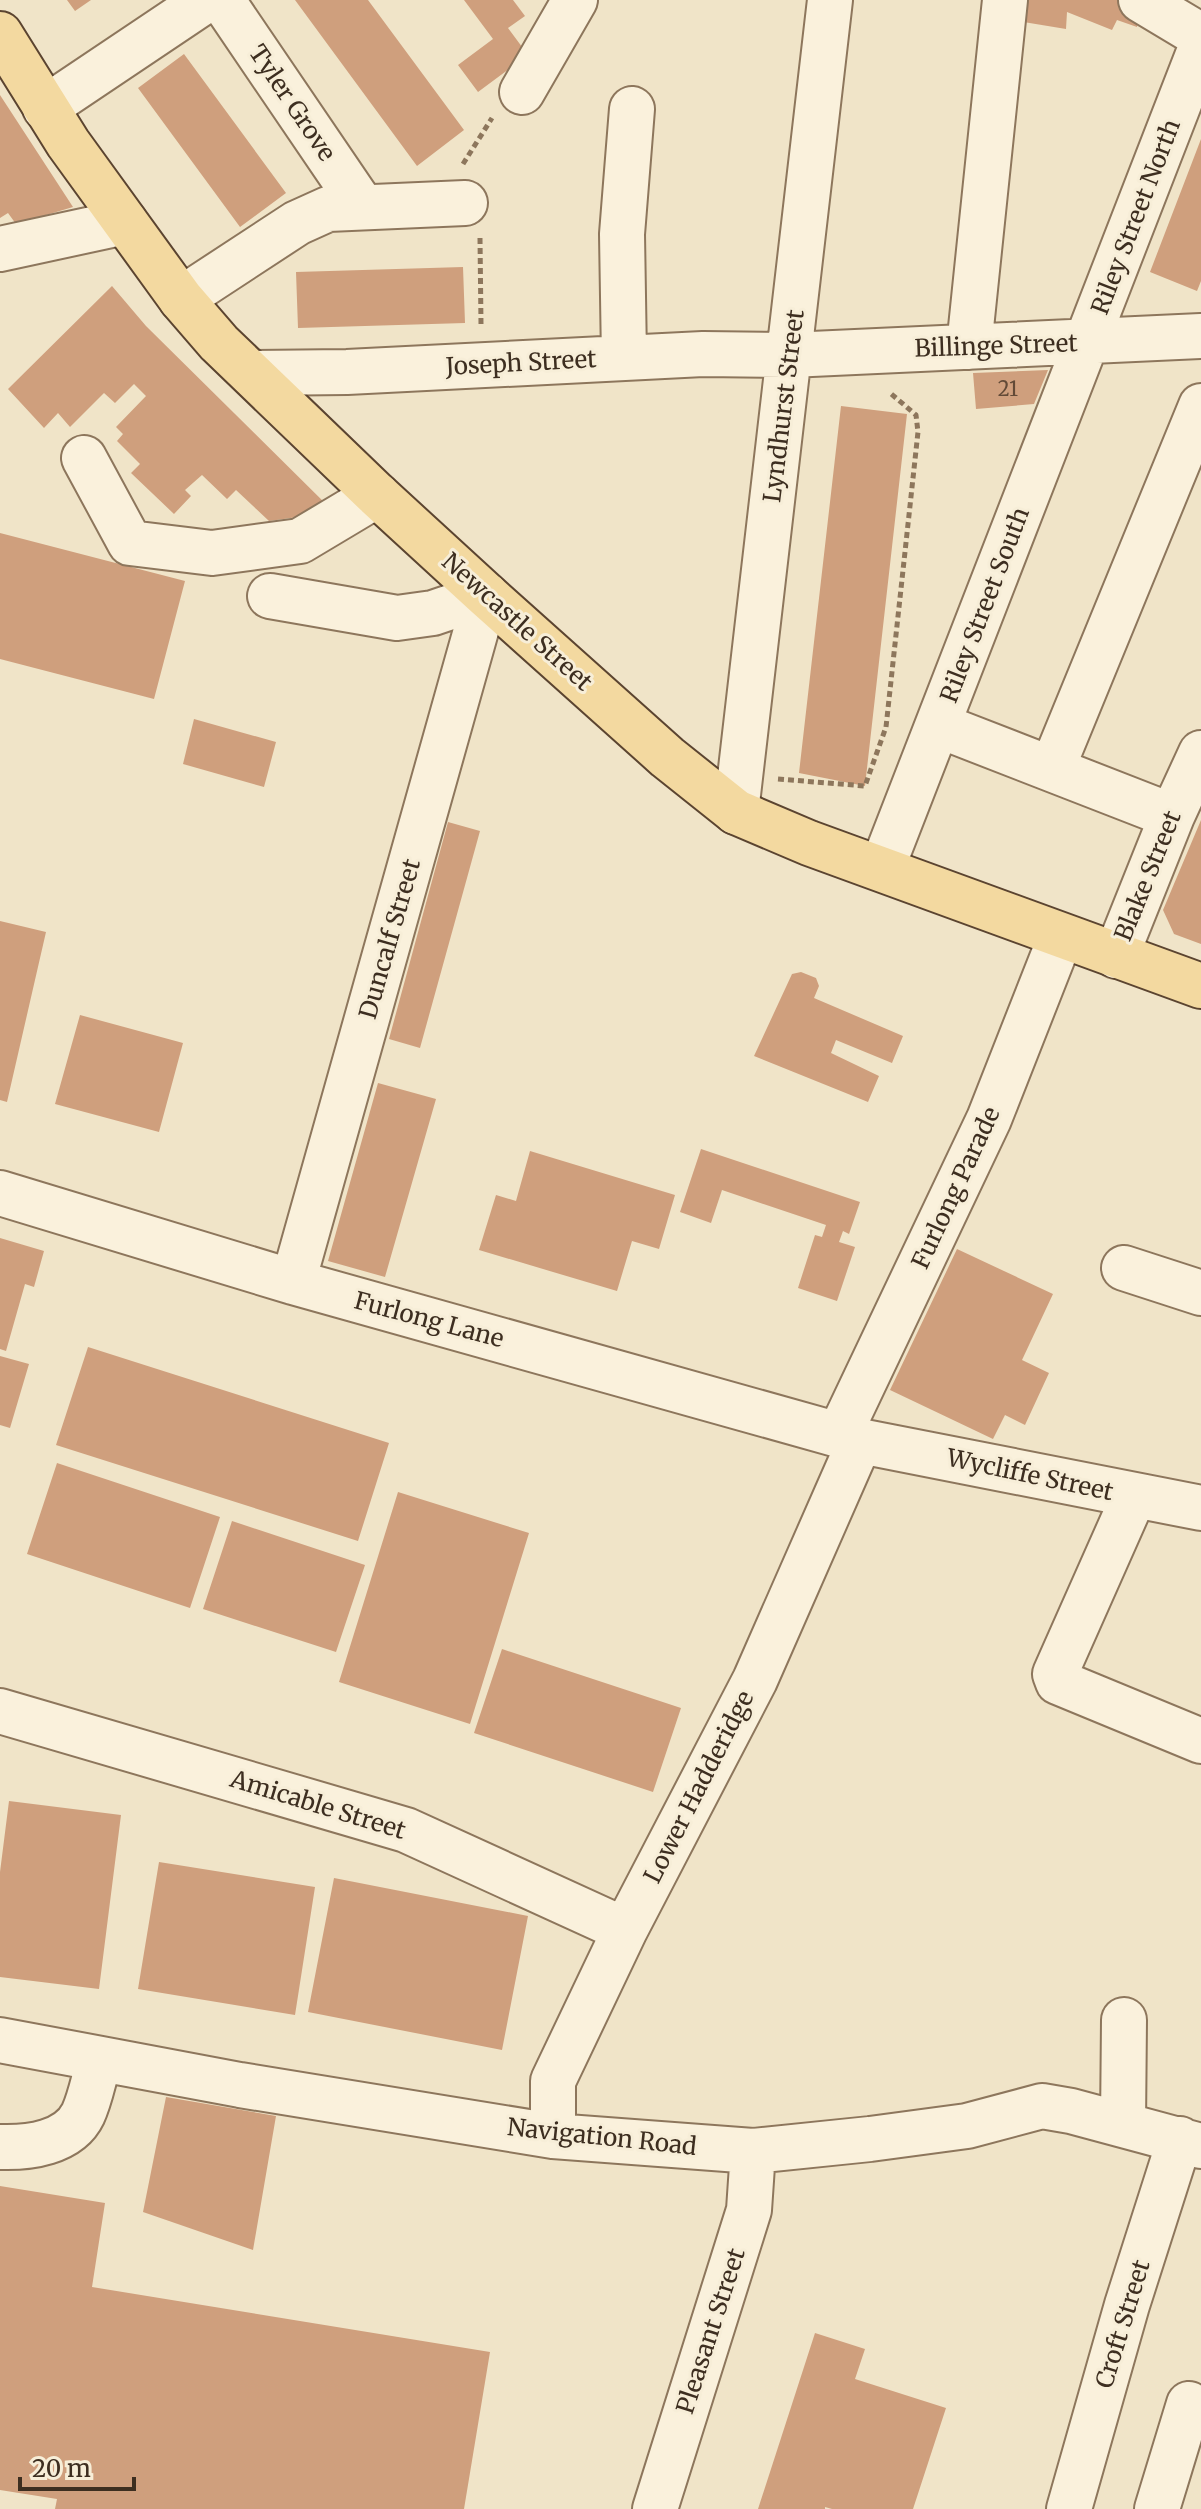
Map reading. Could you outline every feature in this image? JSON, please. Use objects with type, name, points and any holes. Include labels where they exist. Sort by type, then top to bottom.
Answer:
[{"type":"main road","name":"Newcastle Street","points":[[0,34],[45,108],[125,222],[181,299],[219,343],[377,495],[667,757],[738,794],[809,843],[1201,986]]},
{"type":"street","points":[[45,108],[206,0]]},
{"type":"street","name":"Tyler Grove","points":[[222,0],[345,208]]},
{"type":"street","points":[[522,92],[575,0]]},
{"type":"street","name":"Lyndhurst Street","points":[[738,794],[830,0]]},
{"type":"street","points":[[969,347],[1005,0]]},
{"type":"street","points":[[1141,0],[1201,36]]},
{"type":"street","name":"Riley Street North","points":[[1088,342],[1201,47]]},
{"type":"street","points":[[624,358],[622,234],[632,109]]},
{"type":"street","points":[[181,299],[297,223],[345,208],[465,203]]},
{"type":"street","points":[[0,249],[125,222]]},
{"type":"street","name":"Billinge Street","points":[[790,355],[1201,336]]},
{"type":"street","name":"Riley Street South","points":[[882,868],[1088,342]]},
{"type":"street","name":"Joseph Street","points":[[251,373],[347,372],[703,354],[790,355]]},
{"type":"street","points":[[1052,769],[1201,406]]},
{"type":"street","points":[[84,458],[130,543],[212,553],[300,541],[377,495]]},
{"type":"street","points":[[270,596],[397,618],[433,613],[486,595]]},
{"type":"street","name":"Duncalf Street","points":[[293,1282],[486,595]]},
{"type":"street","points":[[934,735],[1052,769],[1172,816]]},
{"type":"street","name":"Blake Street","points":[[1116,956],[1172,816],[1201,753]]},
{"type":"street","name":"Furlong Parade","points":[[850,1438],[989,1119],[1061,936]]},
{"type":"street","name":"Furlong Lane","points":[[0,1193],[293,1282],[850,1438]]},
{"type":"street","points":[[1124,1268],[1201,1293]]},
{"type":"street","name":"Wycliffe Street","points":[[850,1438],[1201,1508]]},
{"type":"street","name":"Lower Hadderidge","points":[[553,2136],[553,2081],[625,1930],[755,1680],[850,1438]]},
{"type":"street","points":[[1134,1496],[1056,1669],[1058,1682],[1201,1741]]},
{"type":"street","name":"Amicable Street","points":[[0,1711],[406,1830],[625,1930]]},
{"type":"street","points":[[1123,2124],[1124,2020]]},
{"type":"street","name":"Navigation Road","points":[[0,2040],[240,2085],[553,2136],[753,2151],[967,2126],[1042,2106],[1191,2143]]},
{"type":"street","points":[[0,2147],[45,2143],[72,2130],[83,2114],[100,2059]]},
{"type":"street","name":"Croft Street","points":[[1069,2509],[1127,2305],[1191,2143]]},
{"type":"street","name":"Pleasant Street","points":[[655,2509],[749,2210],[753,2151]]},
{"type":"street","points":[[1157,2509],[1189,2404]]},
{"type":"path","points":[[465,203],[466,223],[480,223],[482,365]]},
{"type":"path","points":[[738,794],[865,786],[886,727],[918,432],[916,415],[879,384]]},
{"type":"building","points":[[67,0],[91,0],[75,11]]},
{"type":"building","points":[[295,0],[368,0],[464,130],[417,166]]},
{"type":"building","points":[[464,0],[513,0],[525,16],[508,28],[528,55],[478,92],[458,65],[493,39]]},
{"type":"building","points":[[1015,0],[1121,0],[1140,11],[1137,27],[1117,20],[1112,30],[1067,12],[1066,29],[1012,20]]},
{"type":"building","points":[[184,54],[286,193],[240,227],[138,88]]},
{"type":"building","points":[[0,95],[73,207],[16,224],[8,213],[0,218]]},
{"type":"building","points":[[1201,139],[1201,281],[1197,291],[1150,272]]},
{"type":"building","points":[[463,267],[465,323],[298,328],[296,272]]},
{"type":"building","points":[[112,286],[146,326],[334,512],[269,521],[236,490],[227,499],[202,475],[185,490],[191,496],[174,514],[131,473],[140,464],[117,441],[123,434],[116,427],[146,396],[134,384],[115,403],[104,393],[70,427],[58,413],[44,428],[8,389]]},
{"type":"building","points":[[1048,370],[1034,404],[976,409],[973,373]]},
{"type":"building","points":[[841,406],[907,414],[865,786],[799,773]]},
{"type":"building","points":[[0,533],[185,581],[154,699],[0,659]]},
{"type":"building","points":[[194,719],[276,742],[264,787],[183,764]]},
{"type":"building","points":[[1201,820],[1201,944],[1174,934],[1163,910]]},
{"type":"building","points":[[448,822],[480,831],[420,1048],[389,1039]]},
{"type":"building","points":[[0,921],[46,932],[7,1102],[0,1100]]},
{"type":"building","points":[[801,972],[816,978],[819,986],[814,998],[903,1036],[892,1063],[836,1040],[831,1053],[879,1076],[868,1102],[754,1056],[792,974]]},
{"type":"building","points":[[80,1015],[183,1043],[159,1132],[55,1104]]},
{"type":"building","points":[[378,1083],[436,1099],[385,1277],[328,1261]]},
{"type":"building","points":[[701,1149],[860,1202],[849,1234],[843,1231],[839,1242],[855,1247],[837,1301],[798,1288],[815,1235],[822,1237],[826,1225],[722,1190],[711,1223],[680,1212]]},
{"type":"building","points":[[530,1151],[675,1195],[659,1249],[632,1241],[617,1291],[479,1250],[496,1195],[516,1201]]},
{"type":"building","points":[[0,1238],[44,1251],[34,1287],[25,1284],[6,1351],[0,1349]]},
{"type":"building","points":[[957,1249],[1053,1294],[1022,1360],[1049,1373],[1025,1425],[1005,1415],[993,1439],[890,1390]]},
{"type":"building","points":[[88,1347],[389,1443],[358,1541],[56,1445]]},
{"type":"building","points":[[0,1356],[29,1364],[10,1428],[0,1425]]},
{"type":"building","points":[[57,1463],[220,1517],[190,1608],[27,1554]]},
{"type":"building","points":[[398,1492],[529,1533],[470,1724],[339,1682]]},
{"type":"building","points":[[232,1521],[365,1565],[336,1652],[203,1609]]},
{"type":"building","points":[[502,1649],[681,1708],[653,1792],[474,1733]]},
{"type":"building","points":[[9,1801],[121,1815],[99,1989],[0,1977],[0,1872]]},
{"type":"building","points":[[159,1862],[315,1887],[295,2015],[138,1989]]},
{"type":"building","points":[[334,1878],[528,1916],[502,2050],[308,2012]]},
{"type":"building","points":[[166,2097],[276,2116],[253,2250],[143,2212]]},
{"type":"building","points":[[0,2186],[105,2203],[92,2287],[490,2352],[464,2509],[55,2509],[57,2499],[0,2490]]},
{"type":"building","points":[[815,2333],[865,2349],[855,2379],[946,2408],[913,2509],[758,2509]]}]
